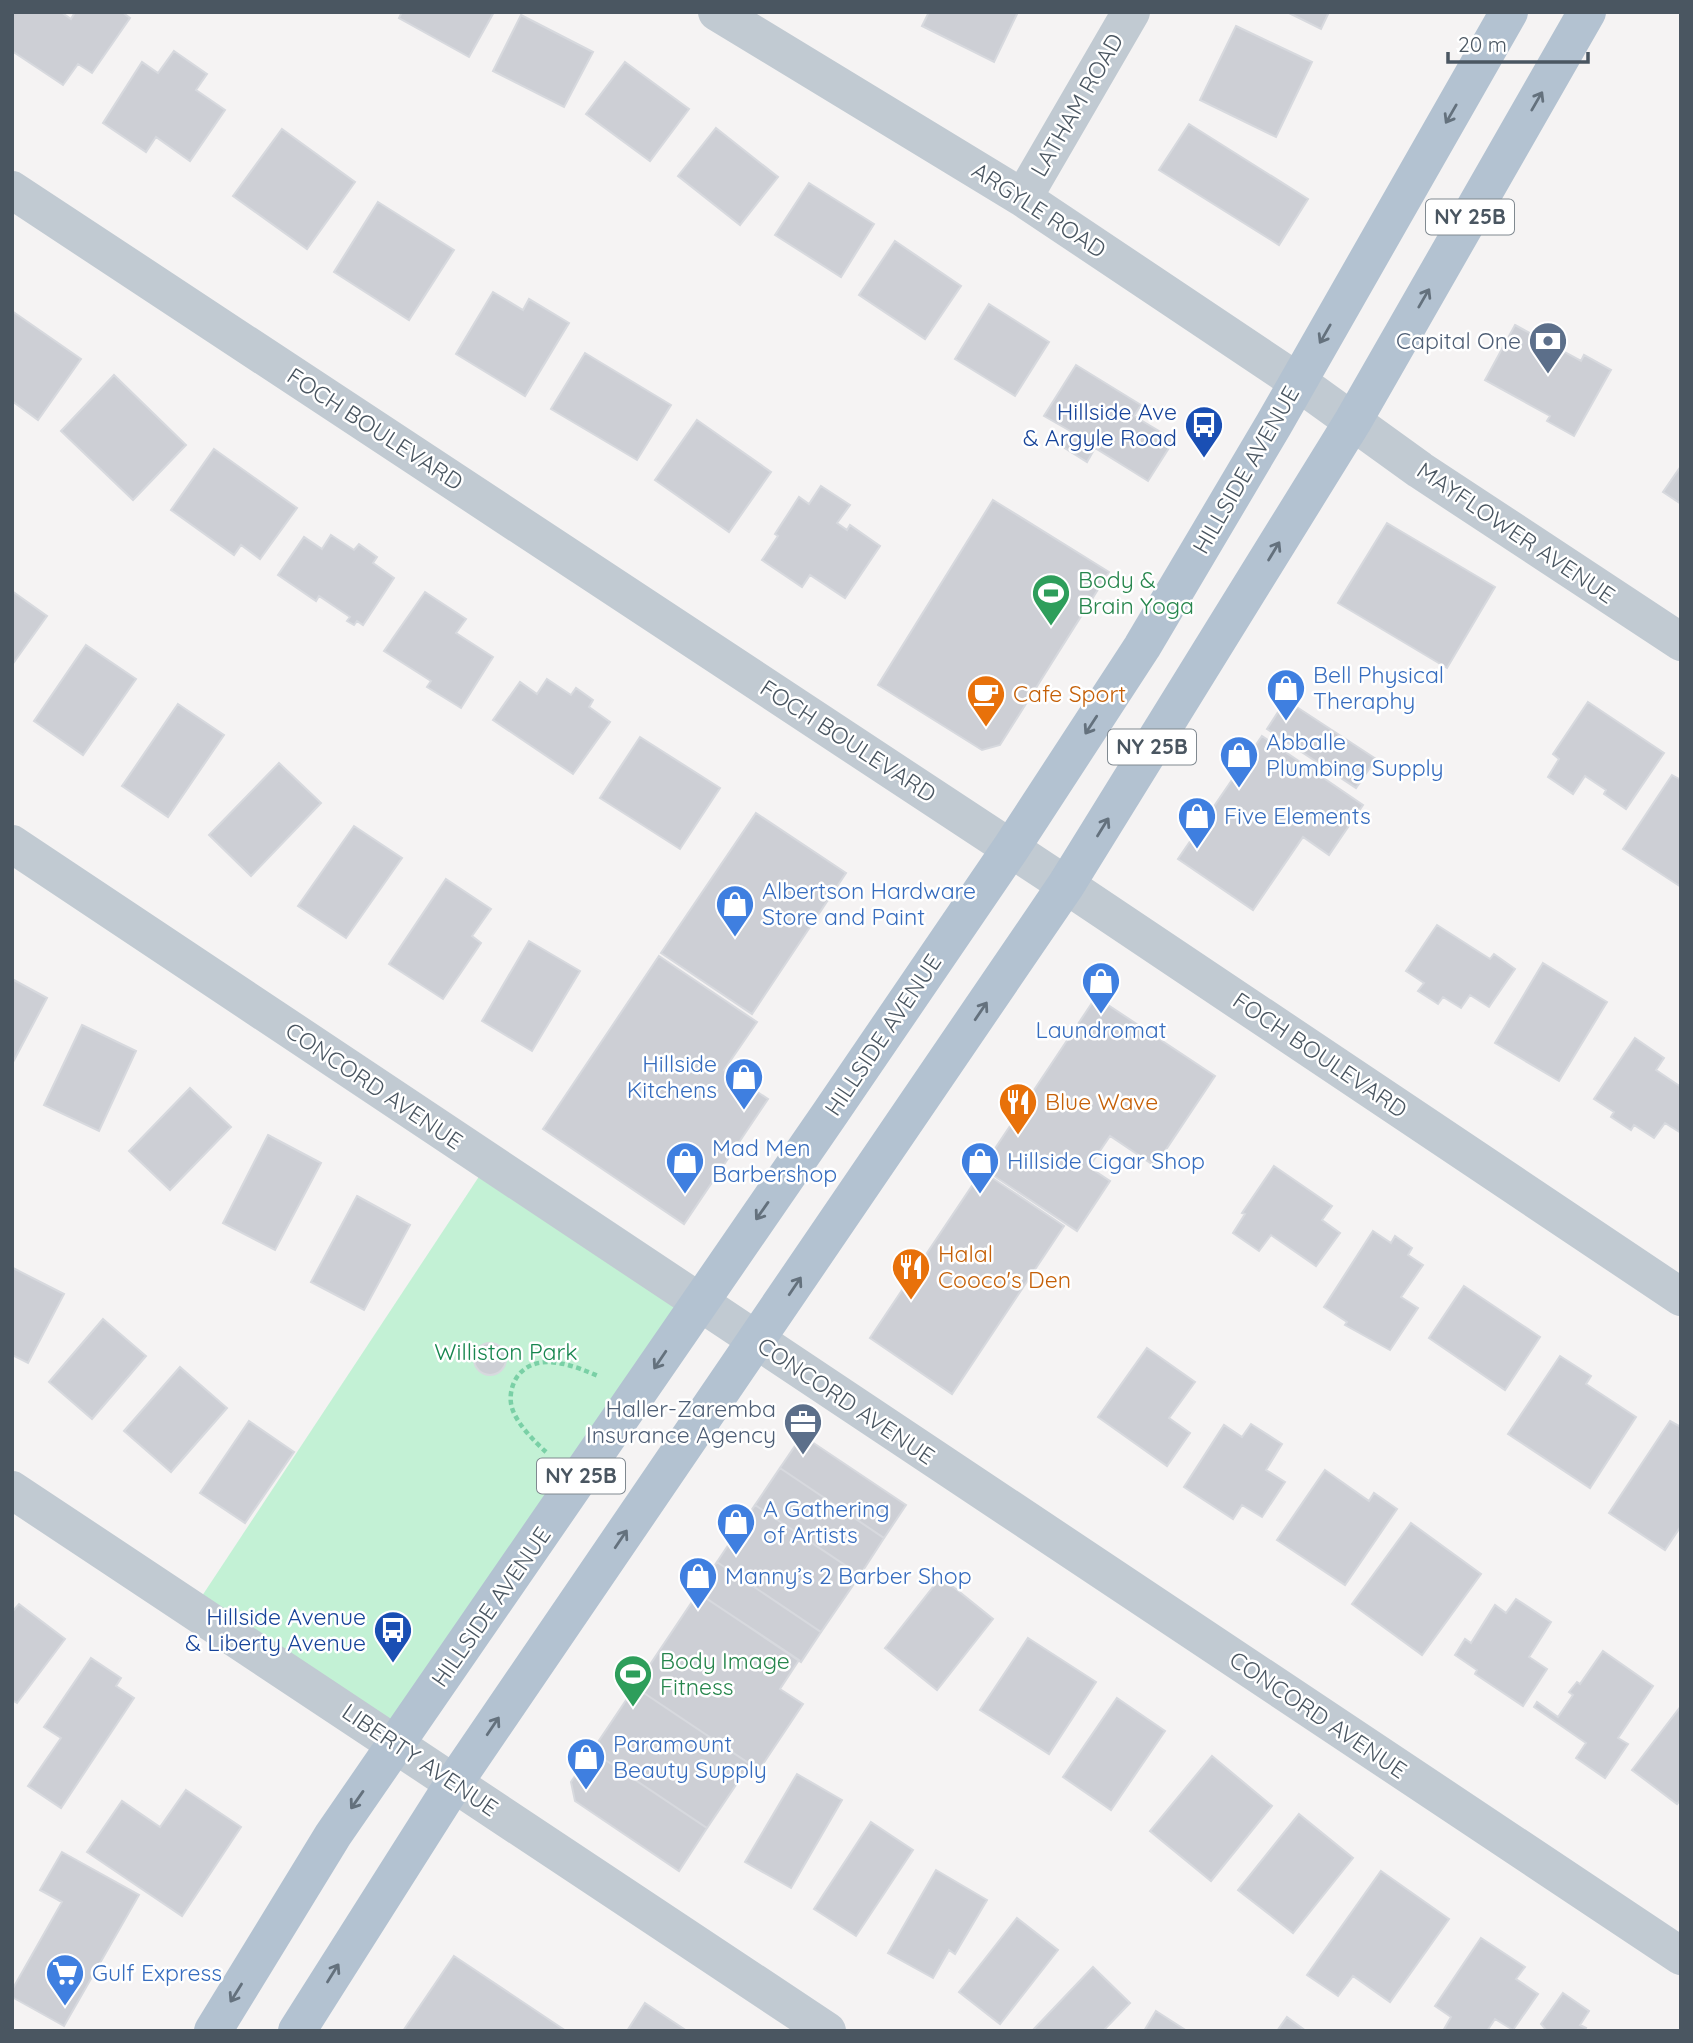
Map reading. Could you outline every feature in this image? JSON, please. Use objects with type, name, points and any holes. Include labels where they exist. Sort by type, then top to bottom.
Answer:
[{"type":"main road","name":"HILLSIDE AVENUE","points":[[213,2031],[333,1835],[1010,848],[1142,647],[1298,382],[1509,12]]},
{"type":"main road","name":"NY 25B","points":[[297,2031],[454,1783],[1066,885],[1353,421],[1587,12]]},
{"type":"street","name":"ARGYLE ROAD","points":[[717,12],[1023,198],[1353,421]]},
{"type":"street","name":"LATHAM ROAD","points":[[1023,198],[1130,12]]},
{"type":"street","name":"FOCH BOULEVARD","points":[[12,190],[1066,885],[1681,1297]]},
{"type":"street","name":"MAYFLOWER AVENUE","points":[[1353,421],[1420,470],[1681,642]]},
{"type":"street","name":"CONCORD AVENUE","points":[[12,844],[1681,1956]]},
{"type":"street","name":"LIBERTY AVENUE","points":[[12,1490],[827,2031]]},
{"type":"path","points":[[577,1482],[533,1440],[513,1411],[510,1394],[515,1380],[523,1370],[540,1363],[556,1362],[587,1371],[637,1394]]},
{"type":"green space","name":"Williston Park","points":[[480,1175],[682,1307],[391,1728],[200,1599]]},
{"type":"building","points":[[12,12],[61,12],[71,19],[75,12],[122,12],[130,18],[92,73],[78,64],[63,85],[12,51]]},
{"type":"building","points":[[402,12],[494,12],[469,57],[399,18]]},
{"type":"building","points":[[929,12],[1018,12],[994,62],[922,26]]},
{"type":"building","points":[[1287,12],[1329,12],[1321,29]]},
{"type":"building","points":[[521,15],[593,52],[564,107],[493,71]]},
{"type":"building","points":[[1236,26],[1312,62],[1276,137],[1200,100]]},
{"type":"building","points":[[174,51],[207,74],[196,90],[225,110],[190,161],[156,137],[146,152],[103,123],[142,62],[158,73]]},
{"type":"building","points":[[625,62],[689,109],[650,161],[586,114]]},
{"type":"building","points":[[1189,124],[1308,199],[1279,245],[1159,170]]},
{"type":"building","points":[[716,128],[778,177],[740,225],[678,176]]},
{"type":"building","points":[[282,129],[355,182],[307,249],[233,196]]},
{"type":"building","points":[[809,183],[874,224],[841,277],[775,235]]},
{"type":"building","points":[[378,202],[454,250],[409,320],[334,272]]},
{"type":"building","points":[[895,241],[961,286],[925,339],[859,295]]},
{"type":"building","points":[[493,292],[523,310],[529,299],[569,323],[525,396],[456,354]]},
{"type":"building","points":[[989,304],[1049,342],[1015,396],[955,359]]},
{"type":"building","points":[[12,311],[81,359],[38,420],[12,401]]},
{"type":"building","name":"Capital One","points":[[1515,325],[1581,361],[1584,355],[1611,370],[1574,436],[1547,421],[1550,416],[1485,380]]},
{"type":"building","points":[[585,353],[671,405],[637,460],[551,409]]},
{"type":"building","points":[[1076,365],[1141,405],[1134,416],[1174,440],[1148,481],[1095,448],[1087,462],[1063,447],[1072,432],[1044,416]]},
{"type":"building","points":[[114,375],[186,445],[133,500],[61,431]]},
{"type":"building","points":[[697,420],[771,472],[729,532],[655,480]]},
{"type":"building","points":[[214,449],[297,508],[260,559],[241,545],[234,555],[171,510]]},
{"type":"building","points":[[1681,466],[1681,504],[1663,492]]},
{"type":"building","points":[[821,486],[850,505],[837,523],[847,530],[850,525],[880,546],[845,598],[810,575],[802,587],[762,560],[799,497],[809,504]]},
{"type":"building","points":[[993,500],[1109,572],[1000,745],[982,750],[878,685]]},
{"type":"building","points":[[1387,523],[1495,587],[1447,668],[1338,603]]},
{"type":"building","points":[[331,535],[354,550],[359,544],[377,557],[373,563],[394,578],[363,625],[357,621],[354,625],[347,621],[350,617],[319,596],[316,601],[278,575],[304,537],[322,549]]},
{"type":"building","points":[[12,591],[47,616],[12,665]]},
{"type":"building","points":[[425,592],[466,619],[456,633],[493,657],[461,708],[427,687],[431,681],[384,651]]},
{"type":"building","points":[[86,645],[136,679],[83,755],[34,721]]},
{"type":"building","points":[[547,679],[571,695],[576,688],[593,700],[589,707],[610,722],[573,774],[493,720],[520,682],[537,694]]},
{"type":"building","points":[[1286,700],[1376,759],[1356,788],[1267,729]]},
{"type":"building","points":[[1588,702],[1664,753],[1626,809],[1604,794],[1606,790],[1585,776],[1573,794],[1548,777],[1559,759],[1553,754]]},
{"type":"building","points":[[178,704],[224,735],[168,817],[122,786]]},
{"type":"building","points":[[1262,736],[1363,805],[1329,855],[1303,837],[1253,910],[1178,859]]},
{"type":"building","points":[[640,737],[720,788],[680,849],[600,798]]},
{"type":"building","points":[[279,763],[321,803],[251,876],[209,835]]},
{"type":"building","points":[[1672,775],[1681,780],[1681,887],[1623,849]]},
{"type":"building","points":[[756,813],[846,873],[752,1014],[661,953]]},
{"type":"building","points":[[354,826],[402,858],[346,938],[298,906]]},
{"type":"building","points":[[446,879],[491,909],[472,936],[481,943],[443,999],[389,964]]},
{"type":"building","points":[[1437,925],[1490,959],[1494,954],[1515,969],[1489,1007],[1470,995],[1461,1008],[1443,997],[1438,1004],[1418,991],[1424,983],[1406,971]]},
{"type":"building","points":[[529,941],[580,971],[532,1051],[482,1021]]},
{"type":"building","points":[[659,956],[757,1022],[724,1070],[768,1099],[684,1224],[543,1129]]},
{"type":"building","points":[[1543,963],[1607,1002],[1559,1081],[1495,1043]]},
{"type":"building","points":[[12,979],[47,998],[12,1064]]},
{"type":"building","points":[[1096,997],[1215,1076],[1155,1166],[1110,1136],[1089,1167],[1110,1181],[1077,1231],[982,1168]]},
{"type":"building","points":[[82,1025],[136,1051],[99,1131],[44,1105]]},
{"type":"building","points":[[1635,1038],[1664,1058],[1656,1070],[1681,1087],[1681,1133],[1665,1123],[1654,1138],[1634,1125],[1631,1130],[1611,1117],[1614,1112],[1594,1099]]},
{"type":"building","points":[[190,1088],[231,1127],[170,1190],[129,1151]]},
{"type":"building","points":[[268,1135],[321,1163],[275,1250],[223,1223]]},
{"type":"building","points":[[1274,1166],[1332,1206],[1322,1220],[1340,1233],[1316,1266],[1271,1235],[1259,1251],[1233,1233],[1245,1214],[1242,1213]]},
{"type":"building","points":[[982,1171],[1064,1226],[952,1394],[870,1338]]},
{"type":"building","points":[[357,1196],[410,1225],[364,1310],[311,1282]]},
{"type":"building","points":[[1373,1231],[1391,1243],[1395,1236],[1412,1248],[1408,1255],[1423,1265],[1401,1297],[1418,1308],[1390,1350],[1345,1325],[1347,1322],[1324,1307]]},
{"type":"building","points":[[13,1268],[64,1294],[28,1363],[12,1355]]},
{"type":"building","points":[[1464,1286],[1540,1337],[1505,1390],[1429,1338]]},
{"type":"building","points":[[103,1319],[146,1356],[92,1419],[49,1382]]},
{"type":"building","points":[[490,1343],[502,1347],[506,1359],[502,1371],[490,1375],[478,1371],[474,1359],[478,1347]]},
{"type":"building","points":[[1147,1348],[1195,1382],[1169,1418],[1190,1433],[1167,1466],[1098,1417]]},
{"type":"building","points":[[1560,1356],[1591,1376],[1586,1384],[1636,1417],[1590,1488],[1508,1434]]},
{"type":"building","points":[[180,1367],[227,1408],[171,1472],[124,1431]]},
{"type":"building","points":[[249,1421],[294,1452],[245,1523],[200,1493]]},
{"type":"building","points":[[1670,1421],[1681,1427],[1681,1526],[1665,1550],[1609,1513]]},
{"type":"building","points":[[1251,1424],[1282,1444],[1266,1470],[1285,1482],[1262,1517],[1242,1505],[1233,1519],[1184,1487],[1224,1425],[1242,1437]]},
{"type":"building","points":[[812,1442],[906,1505],[884,1538],[780,1468],[795,1446]]},
{"type":"building","points":[[780,1468],[884,1538],[860,1575],[755,1505]]},
{"type":"building","points":[[1325,1470],[1369,1501],[1374,1493],[1397,1509],[1345,1585],[1277,1540]]},
{"type":"building","points":[[755,1505],[860,1575],[821,1632],[717,1562]]},
{"type":"building","points":[[1411,1523],[1481,1574],[1422,1655],[1352,1604]]},
{"type":"building","points":[[717,1562],[821,1632],[801,1662],[697,1592]]},
{"type":"building","points":[[941,1577],[993,1619],[937,1690],[885,1648]]},
{"type":"building","points":[[698,1593],[799,1660],[780,1689],[803,1704],[759,1770],[635,1687]]},
{"type":"building","points":[[1516,1599],[1551,1622],[1529,1657],[1547,1669],[1523,1706],[1475,1674],[1477,1670],[1455,1655],[1465,1639],[1471,1643],[1495,1605],[1506,1613]]},
{"type":"building","points":[[19,1604],[65,1639],[17,1703],[12,1700],[12,1612]]},
{"type":"building","points":[[1028,1638],[1096,1682],[1049,1754],[980,1710]]},
{"type":"building","points":[[1603,1651],[1653,1686],[1618,1738],[1628,1744],[1605,1778],[1576,1758],[1586,1743],[1534,1707],[1537,1702],[1558,1717],[1573,1695],[1569,1692],[1577,1682],[1580,1684]]},
{"type":"building","points":[[91,1658],[121,1678],[116,1686],[134,1698],[61,1808],[28,1786],[61,1738],[44,1727]]},
{"type":"building","points":[[635,1687],[750,1764],[707,1828],[592,1751]]},
{"type":"building","points":[[1117,1698],[1165,1731],[1111,1810],[1063,1777]]},
{"type":"building","points":[[1681,1706],[1681,1799],[1677,1804],[1632,1770]]},
{"type":"building","points":[[592,1751],[707,1828],[679,1871],[575,1801],[571,1782]]},
{"type":"building","points":[[1212,1756],[1272,1806],[1211,1881],[1150,1831]]},
{"type":"building","points":[[797,1774],[842,1800],[791,1888],[745,1862]]},
{"type":"building","points":[[186,1790],[241,1827],[182,1916],[87,1852],[122,1801],[160,1827]]},
{"type":"building","points":[[1299,1814],[1353,1858],[1293,1933],[1238,1890]]},
{"type":"building","points":[[871,1822],[913,1850],[856,1936],[814,1909]]},
{"type":"building","points":[[62,1852],[139,1895],[64,2026],[12,1997],[12,1990],[62,1902],[40,1890]]},
{"type":"building","points":[[936,1870],[987,1900],[955,1954],[949,1950],[933,1978],[888,1953]]},
{"type":"building","points":[[1381,1871],[1449,1919],[1390,2002],[1353,1976],[1338,1996],[1307,1975]]},
{"type":"building","points":[[1017,1918],[1058,1950],[1000,2024],[959,1992]]},
{"type":"building","points":[[1481,1938],[1525,1967],[1516,1979],[1538,1994],[1513,2030],[1495,2019],[1487,2031],[1443,2031],[1451,2017],[1435,2006]]},
{"type":"building","points":[[454,1956],[566,2031],[403,2031]]},
{"type":"building","points":[[1093,1967],[1130,2003],[1103,2031],[1032,2031]]},
{"type":"building","points":[[1563,1993],[1589,2011],[1580,2025],[1586,2028],[1584,2031],[1547,2031],[1541,2024]]},
{"type":"building","points":[[645,2003],[687,2031],[627,2031]]},
{"type":"building","points":[[1156,2011],[1187,2031],[1144,2031]]},
{"type":"building","points":[[1287,2017],[1306,2031],[1277,2031]]},
{"type":"place","name":"Capital One","points":[[1548,375]]},
{"type":"place","name":"Hillside Ave & Argyle Road","points":[[1204,459]]},
{"type":"place","name":"Body & Brain Yoga","points":[[1051,627]]},
{"type":"place","name":"Bell Physical Theraphy","points":[[1286,722]]},
{"type":"place","name":"Cafe Sport","points":[[986,728]]},
{"type":"place","name":"Abballe Plumbing Supply","points":[[1239,789]]},
{"type":"place","name":"Five Elements","points":[[1197,850]]},
{"type":"place","name":"Albertson Hardware Store and Paint","points":[[735,938]]},
{"type":"place","name":"Laundromat","points":[[1101,1015]]},
{"type":"place","name":"Hillside Kitchens","points":[[744,1111]]},
{"type":"place","name":"Blue Wave","points":[[1018,1136]]},
{"type":"place","name":"Mad Men Barbershop","points":[[685,1195]]},
{"type":"place","name":"Hillside Cigar Shop","points":[[980,1195]]},
{"type":"place","name":"Halal Cooco's Den","points":[[911,1301]]},
{"type":"place","name":"Haller-Zaremba Insurance Agency","points":[[803,1456]]},
{"type":"place","name":"A Gathering of Artists","points":[[736,1556]]},
{"type":"place","name":"Manny’s 2 Barber Shop","points":[[698,1610]]},
{"type":"place","name":"Hillside Avenue & Liberty Avenue","points":[[393,1664]]},
{"type":"place","name":"Body Image Fitness","points":[[633,1708]]},
{"type":"place","name":"Paramount Beauty Supply","points":[[586,1791]]},
{"type":"place","name":"Gulf Express","points":[[65,2007]]}]
